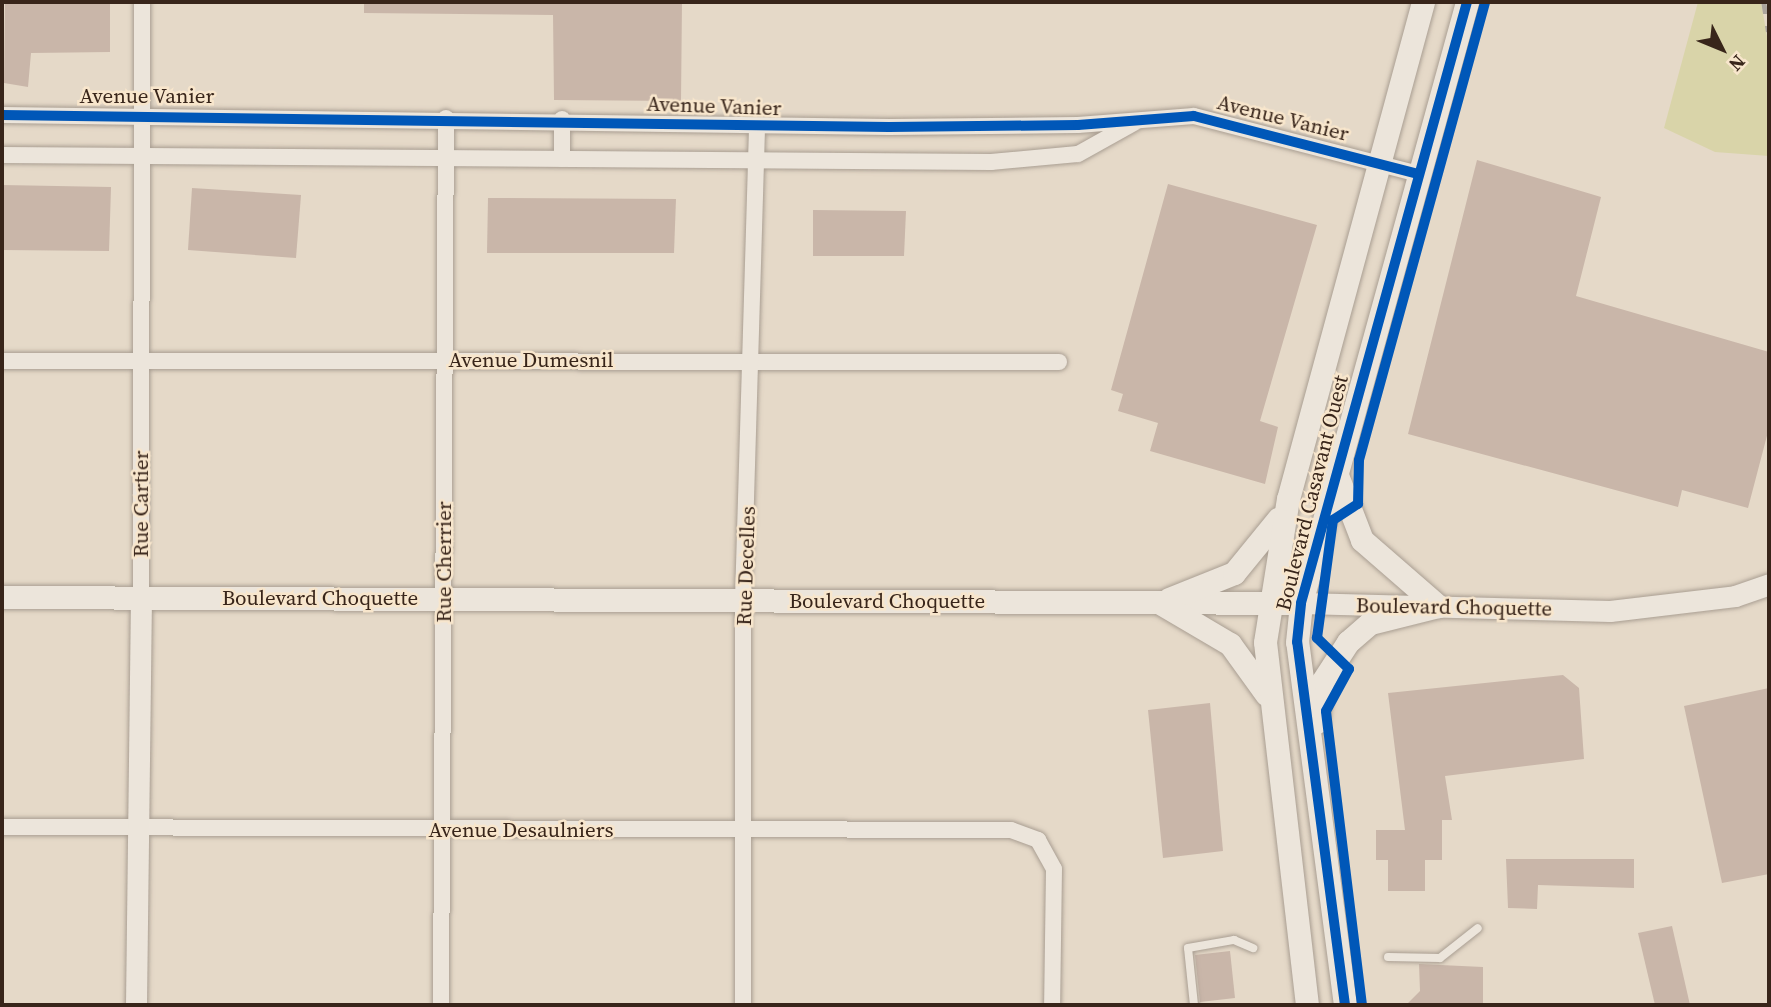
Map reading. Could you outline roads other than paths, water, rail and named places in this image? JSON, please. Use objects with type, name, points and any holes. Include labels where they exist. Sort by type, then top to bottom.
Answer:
[{"type":"main road","name":"Boulevard Casavant Ouest","points":[[1307,1005],[1269,699],[1270,603],[1288,499],[1423,2]]},
{"type":"main road","name":"Boulevard Casavant Ouest","points":[[1345,1005],[1297,642],[1301,603],[1335,470],[1467,2]]},
{"type":"main road","points":[[1335,470],[1362,540],[1438,606]]},
{"type":"main road","points":[[1159,603],[1234,573],[1267,540],[1288,499]]},
{"type":"main road","name":"Boulevard Choquette","points":[[2,597],[1301,603]]},
{"type":"main road","points":[[1159,603],[1230,644],[1269,699]]},
{"type":"main road","points":[[1315,764],[1322,682],[1333,661],[1370,623],[1438,606]]},
{"type":"street","name":"Rue Cartier","points":[[136,1005],[136,831],[141,597],[142,2]]},
{"type":"street","name":"Avenue Vanier","points":[[2,115],[562,119],[757,127],[889,127],[1214,118],[1418,174]]},
{"type":"street","name":"Rue Cherrier","points":[[441,1005],[446,118]]},
{"type":"street","points":[[562,119],[562,159]]},
{"type":"street","name":"Avenue Vanier","points":[[2,155],[445,160],[757,157],[991,162],[1078,154],[1139,120]]},
{"type":"street","name":"Rue Decelles","points":[[743,1005],[743,600],[754,360],[757,127]]},
{"type":"street","points":[[884,159],[889,127]]},
{"type":"street","name":"Avenue Dumesnil","points":[[2,361],[445,359],[1059,362]]},
{"type":"street","name":"Boulevard Choquette","points":[[1301,603],[1610,611],[1735,596],[1769,584]]},
{"type":"street","name":"Avenue Desaulniers","points":[[2,827],[136,831],[1012,830],[1038,840],[1054,869],[1052,1005]]},
{"type":"lane","points":[[1388,957],[1440,958],[1478,928]]},
{"type":"lane","points":[[1194,1005],[1188,948],[1234,940],[1253,948]]},
{"type":"railway","points":[[1764,2],[1769,32]]}]
